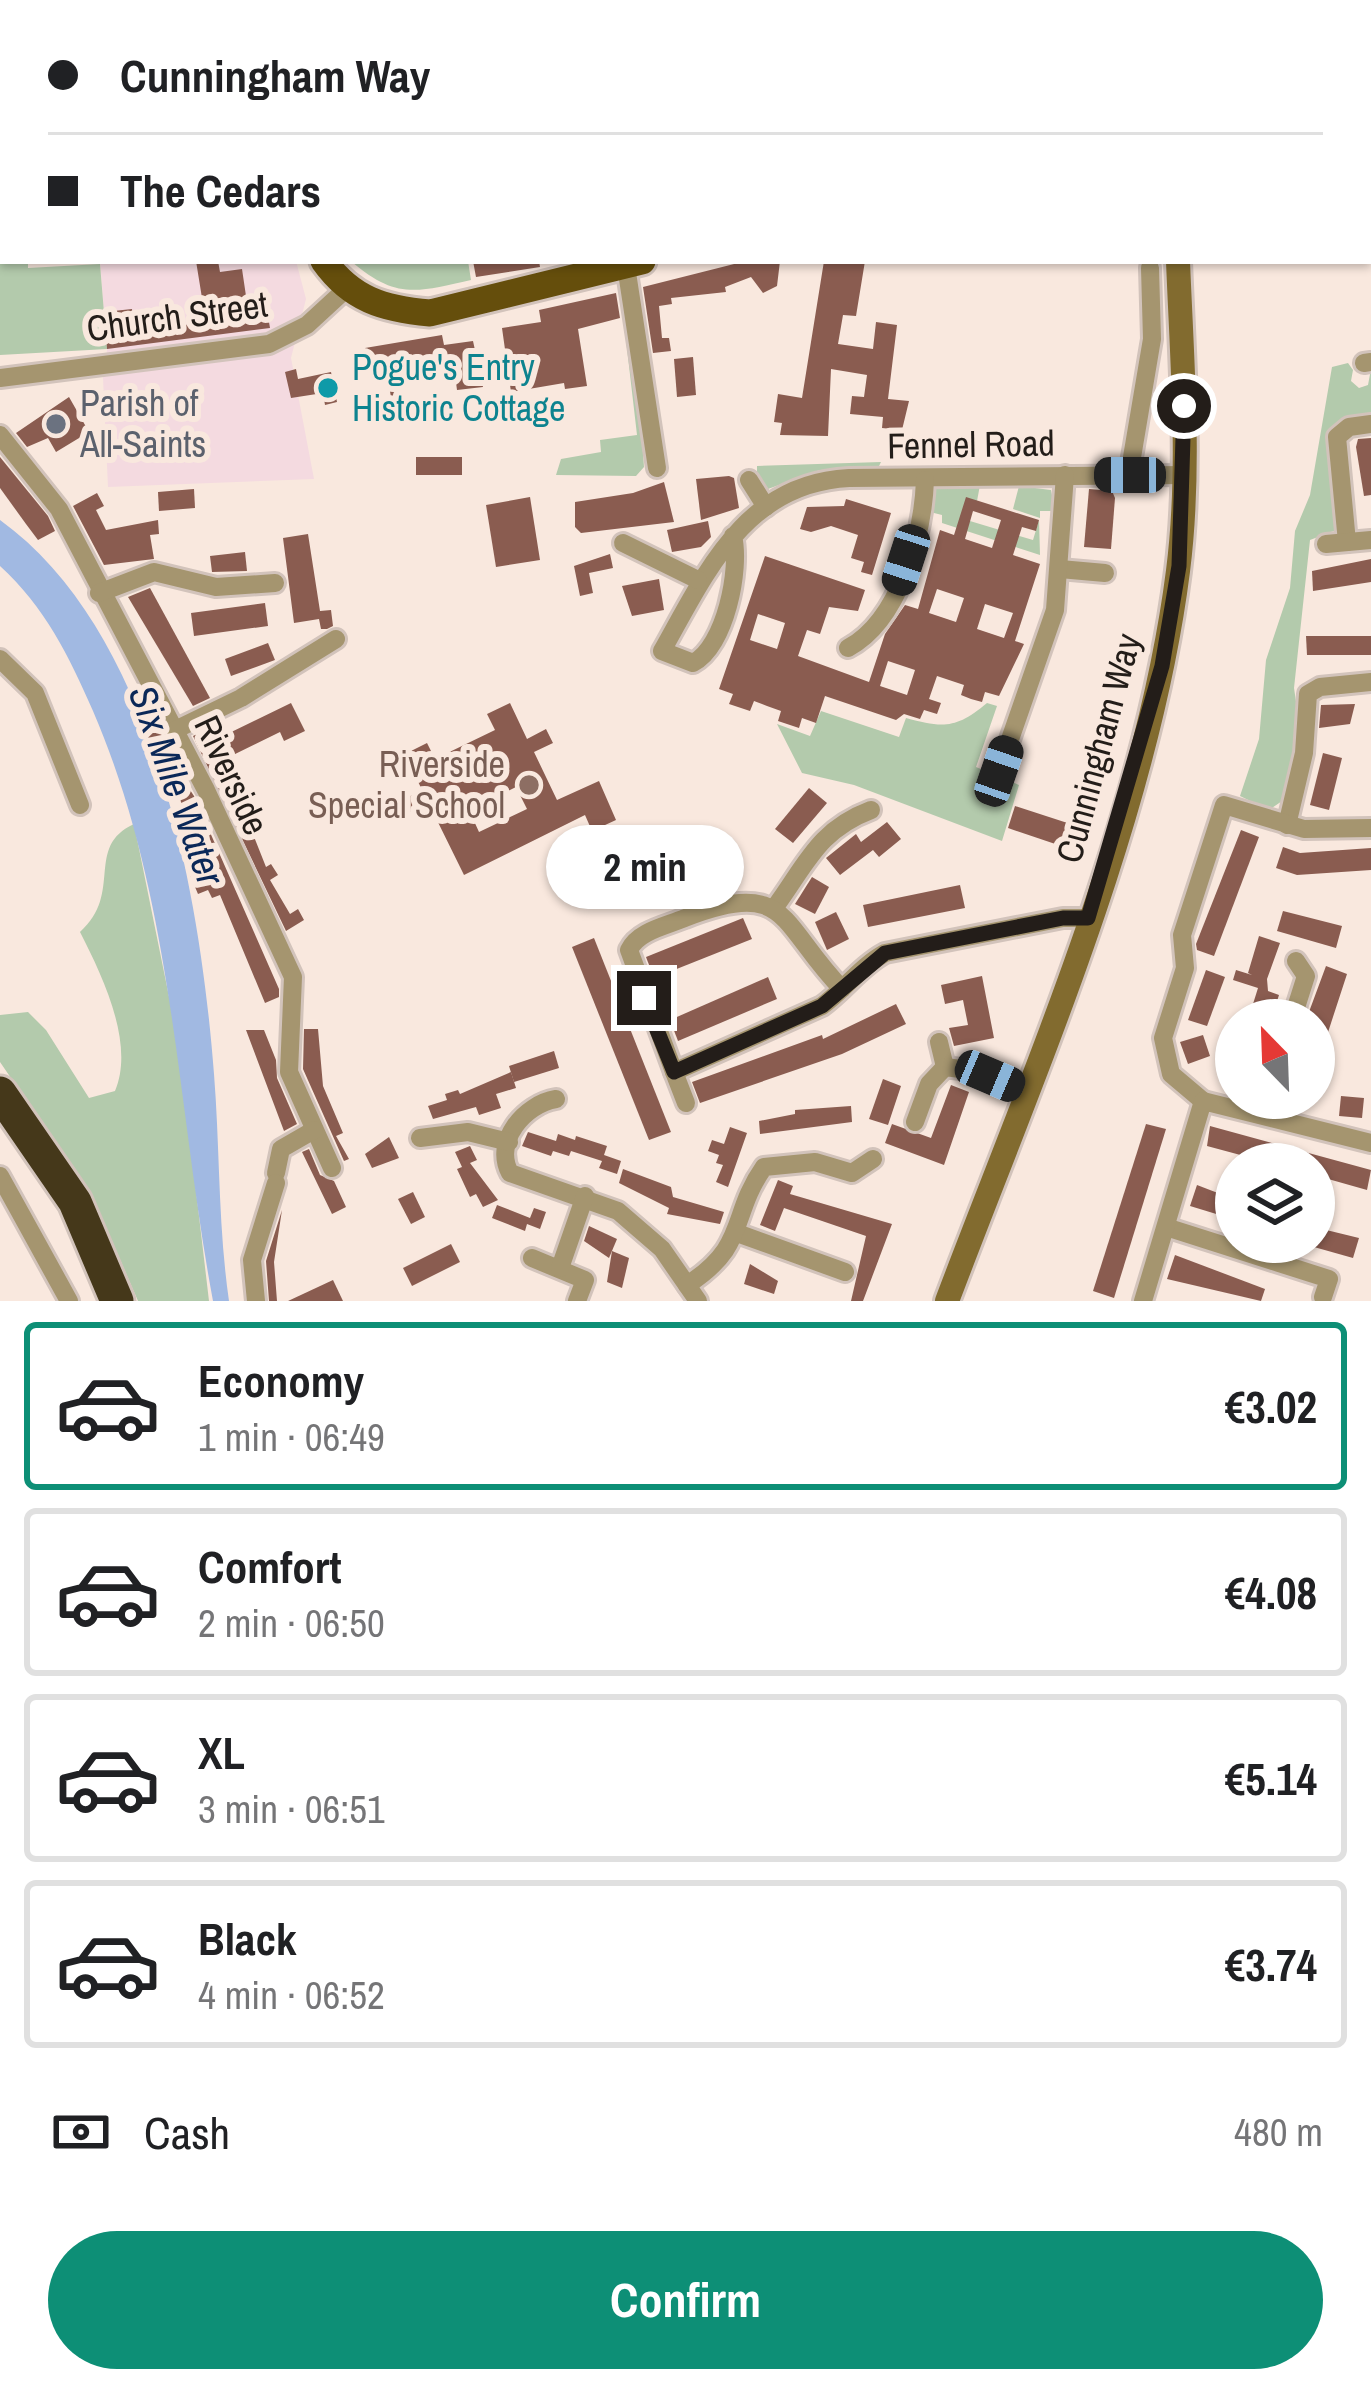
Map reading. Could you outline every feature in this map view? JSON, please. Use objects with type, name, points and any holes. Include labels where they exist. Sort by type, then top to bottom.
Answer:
[{"type":"highway","points":[[0,1094],[75,1202],[117,1301]]},
{"type":"main road","points":[[326,264],[345,290],[395,310],[430,313],[630,264]]},
{"type":"street","points":[[634,264],[657,468]]},
{"type":"street","name":"Cunningham Way","points":[[947,1301],[1088,918],[1153,712],[1179,566],[1184,475],[1178,264]]},
{"type":"street","points":[[1125,284],[1150,276],[1152,339],[1130,475]]},
{"type":"street","name":"Church Street","points":[[0,378],[269,344],[308,325],[345,290]]},
{"type":"street","points":[[1347,542],[1337,437],[1349,428],[1371,424]]},
{"type":"street","name":"Riverside","points":[[0,435],[59,509],[99,593],[176,730],[293,977],[290,1072],[332,1168]]},
{"type":"street","name":"Fennel Road","points":[[734,536],[736,571],[706,655],[693,663],[662,651],[698,580],[734,536],[766,507],[822,480],[1184,475]]},
{"type":"street","points":[[999,771],[1054,610],[1065,476]]},
{"type":"street","points":[[749,480],[766,507]]},
{"type":"street","points":[[848,648],[874,632],[888,610],[921,509],[925,480]]},
{"type":"street","points":[[1326,544],[1371,540]]},
{"type":"street","points":[[623,543],[698,580]]},
{"type":"street","points":[[1060,569],[1105,573]]},
{"type":"street","points":[[99,593],[154,572],[215,587],[275,583]]},
{"type":"street","points":[[176,730],[241,698],[336,638]]},
{"type":"street","points":[[0,659],[34,693],[80,805]]},
{"type":"street","points":[[1287,825],[1304,753],[1308,694],[1317,688],[1371,682]]},
{"type":"street","points":[[1215,1102],[1203,1101],[1171,1074],[1163,1038],[1185,968],[1182,935],[1227,796],[1287,825],[1320,831],[1371,828]]},
{"type":"street","points":[[840,799],[850,818]]},
{"type":"street","points":[[776,907],[815,844],[850,818],[871,810]]},
{"type":"street","points":[[686,1102],[630,962],[631,944],[735,899],[776,907],[842,989]]},
{"type":"street","points":[[674,1072],[810,1012],[873,960],[892,951],[1063,918],[1088,918]]},
{"type":"street","points":[[1296,961],[1306,976],[1299,999]]},
{"type":"street","points":[[939,1042],[945,1067]]},
{"type":"street","points":[[945,1067],[976,1071],[1026,1091]]},
{"type":"street","points":[[915,1122],[928,1084],[945,1067]]},
{"type":"street","points":[[556,1099],[527,1109],[508,1142],[505,1162],[513,1176],[585,1196],[638,1226],[692,1293],[737,1233],[764,1167],[815,1162],[852,1173],[873,1159]]},
{"type":"street","points":[[1143,1301],[1203,1101]]},
{"type":"street","points":[[1301,1119],[1371,1143]]},
{"type":"street","points":[[256,1301],[252,1260],[281,1149],[314,1130]]},
{"type":"street","points":[[420,1138],[468,1132],[508,1142]]},
{"type":"street","points":[[0,1176],[69,1301]]},
{"type":"street","points":[[560,1268],[585,1196]]},
{"type":"street","points":[[1166,1227],[1329,1279],[1323,1297]]},
{"type":"street","points":[[737,1233],[844,1271]]},
{"type":"street","points":[[532,1258],[585,1280],[577,1301]]},
{"type":"shaded area","points":[[100,264],[297,264],[306,299],[291,358],[314,479],[108,487],[103,378],[107,350]]},
{"type":"green space","points":[[0,264],[28,264],[28,268],[100,264],[107,349],[0,355]]},
{"type":"green space","points":[[355,264],[468,264],[471,280],[408,290]]},
{"type":"green space","points":[[626,340],[636,354],[644,467],[636,476],[556,475],[561,459],[601,452],[600,440],[637,435]]},
{"type":"green space","points":[[1348,363],[1353,370],[1351,381],[1359,388],[1368,385],[1371,369],[1371,415],[1341,420],[1329,442],[1339,529],[1310,540],[1294,688],[1301,735],[1285,799],[1269,810],[1240,796],[1259,739],[1266,660],[1290,588],[1295,531],[1310,495],[1332,367]]},
{"type":"green space","points":[[881,462],[878,468],[820,470],[768,489],[757,484],[757,466]]},
{"type":"green space","points":[[980,485],[977,501],[960,518],[1033,540],[1039,520],[1040,555],[942,523],[942,515],[926,511],[937,487]]},
{"type":"green space","points":[[1019,486],[1051,490],[1055,511],[1040,511],[1040,518],[1013,509]]},
{"type":"green space","points":[[987,703],[997,706],[976,767],[1019,785],[1002,841],[854,785],[802,773],[777,724],[810,736],[821,711],[899,737],[906,718],[949,724]]},
{"type":"green space","points":[[134,824],[179,1046],[209,1301],[138,1301],[108,1232],[69,1163],[0,1062],[0,1015],[28,1012],[46,1030],[89,1098],[115,1091],[120,1073],[119,1032],[80,932],[100,902],[111,845]]},
{"type":"water","points":[[0,520],[53,569],[97,628],[132,697],[160,772],[181,849],[207,1003],[229,1301],[213,1301],[157,928],[120,782],[65,652],[43,615],[0,566]]},
{"type":"building","points":[[196,264],[219,264],[220,272],[242,269],[246,296],[264,293],[270,328],[107,349],[104,312],[132,309],[133,321],[146,320],[147,329],[192,324],[188,301],[202,298]]},
{"type":"building","points":[[474,264],[540,264],[540,267],[476,277]]},
{"type":"building","points":[[734,264],[780,264],[777,286],[763,293],[751,277],[725,287],[726,292],[671,298],[672,304],[659,306],[662,338],[669,338],[671,351],[653,353],[643,287]]},
{"type":"building","points":[[824,264],[865,264],[856,316],[843,315],[838,344],[873,349],[876,322],[897,325],[888,399],[909,401],[902,430],[882,428],[883,417],[850,414],[852,396],[864,397],[867,375],[831,369],[828,436],[780,435],[782,423],[774,422],[778,394],[802,398]]},
{"type":"building","points":[[616,293],[620,318],[578,329],[587,386],[565,389],[564,383],[511,392],[502,328],[541,322],[539,310]]},
{"type":"building","points":[[442,335],[444,345],[473,341],[483,387],[457,390],[455,375],[417,382],[401,388],[406,420],[375,424],[372,400],[391,397],[385,364],[368,367],[365,348]]},
{"type":"building","points":[[693,357],[696,395],[677,397],[674,359]]},
{"type":"building","points":[[296,369],[298,379],[331,372],[337,402],[325,405],[323,393],[291,398],[285,372]]},
{"type":"building","name":"Parish of All-Saints","points":[[69,397],[89,432],[56,452],[48,438],[27,447],[16,433]]},
{"type":"building","points":[[1371,438],[1371,495],[1364,496],[1356,447],[1358,439]]},
{"type":"building","points":[[0,457],[55,531],[38,540],[26,524],[0,488]]},
{"type":"building","points":[[416,457],[462,457],[462,475],[416,475]]},
{"type":"building","points":[[734,478],[739,508],[701,520],[696,479]]},
{"type":"building","points":[[664,482],[674,522],[581,533],[575,527],[575,502],[633,493]]},
{"type":"building","points":[[194,489],[195,508],[159,511],[158,492]]},
{"type":"building","points":[[1089,489],[1112,491],[1115,498],[1111,549],[1084,547]]},
{"type":"building","points":[[97,493],[104,506],[96,510],[106,530],[158,520],[159,534],[150,535],[154,559],[104,565],[73,506]]},
{"type":"building","points":[[530,497],[540,560],[496,567],[486,505]]},
{"type":"building","points":[[966,497],[1039,520],[1036,531],[1022,527],[1013,555],[1040,564],[1015,641],[1024,644],[999,696],[985,692],[982,702],[971,699],[961,695],[964,685],[937,676],[929,699],[941,703],[937,714],[924,710],[920,719],[904,714],[896,720],[825,696],[816,723],[802,718],[799,728],[778,721],[781,711],[754,701],[750,711],[729,704],[733,694],[719,689],[765,556],[865,590],[858,611],[829,607],[820,634],[807,630],[798,656],[869,682],[885,634],[905,605],[918,609],[940,530],[954,535]],"holes":[[[973,511],[1001,520],[992,548],[965,539]],[[937,589],[964,598],[956,622],[929,613]],[[985,604],[1013,613],[1004,638],[977,629]],[[758,614],[785,623],[777,649],[750,640]],[[888,661],[915,670],[907,695],[880,686]]]},
{"type":"building","points":[[846,499],[891,513],[872,575],[861,572],[864,562],[851,558],[858,535],[831,526],[811,532],[800,529],[807,507],[844,506]]},
{"type":"building","points":[[708,521],[711,537],[701,547],[672,552],[667,530]]},
{"type":"building","points":[[308,534],[320,611],[331,610],[333,626],[327,629],[321,629],[319,619],[294,623],[283,538]]},
{"type":"building","points":[[245,552],[247,571],[212,572],[210,556]]},
{"type":"building","points":[[610,554],[613,568],[589,573],[593,593],[580,596],[574,566]]},
{"type":"building","points":[[1371,559],[1371,582],[1313,591],[1312,571]]},
{"type":"building","points":[[659,579],[664,610],[632,616],[622,586]]},
{"type":"building","points":[[150,588],[210,698],[193,706],[128,597]]},
{"type":"building","points":[[265,603],[268,626],[194,636],[191,613]]},
{"type":"building","points":[[1306,636],[1371,636],[1371,655],[1307,655]]},
{"type":"building","points":[[268,643],[275,660],[231,676],[225,659]]},
{"type":"building","points":[[291,703],[305,731],[284,741],[280,732],[229,757],[239,775],[231,779],[266,867],[271,864],[278,875],[270,880],[290,914],[298,909],[304,920],[286,931],[193,736],[212,727],[219,738]]},
{"type":"building","points":[[510,703],[527,739],[546,729],[553,743],[534,752],[557,800],[599,781],[616,820],[592,831],[585,815],[464,875],[428,802],[410,812],[404,799],[422,790],[405,754],[427,743],[435,759],[495,730],[487,714]],"holes":[[[516,787],[527,809],[479,832],[469,810]]]},
{"type":"building","points":[[1355,704],[1350,724],[1319,728],[1321,705]]},
{"type":"building","points":[[153,718],[172,755],[161,761],[141,724]]},
{"type":"building","points":[[1323,753],[1342,758],[1329,810],[1310,805]]},
{"type":"building","points":[[171,761],[194,796],[279,989],[279,997],[265,1003],[220,895],[212,898],[208,890],[198,894],[187,868],[201,862],[180,799],[158,772]]},
{"type":"building","points":[[809,788],[827,803],[793,843],[775,829]]},
{"type":"building","points":[[1015,806],[1089,830],[1082,853],[1008,828]]},
{"type":"building","points":[[887,822],[901,839],[879,857],[873,850],[840,875],[826,858],[856,834],[861,842]]},
{"type":"building","points":[[1241,830],[1259,837],[1214,956],[1197,950],[1196,944]]},
{"type":"building","points":[[1283,847],[1300,853],[1371,848],[1371,870],[1297,875],[1276,868]]},
{"type":"building","points":[[812,877],[829,887],[815,914],[795,904]]},
{"type":"building","points":[[960,885],[965,908],[868,927],[863,905]]},
{"type":"building","points":[[1283,911],[1342,926],[1336,948],[1277,931]]},
{"type":"building","points":[[836,912],[849,939],[827,950],[815,922]]},
{"type":"building","points":[[743,918],[752,939],[654,978],[646,957]]},
{"type":"building","points":[[1259,936],[1280,943],[1267,979],[1268,991],[1279,995],[1278,999],[1255,999],[1258,988],[1233,980],[1236,970],[1252,975],[1248,973]]},
{"type":"building","points":[[594,938],[671,1132],[649,1140],[572,947]]},
{"type":"building","points":[[1326,966],[1347,974],[1335,1011],[1335,999],[1314,999]]},
{"type":"building","points":[[1206,970],[1225,977],[1207,1026],[1188,1020]]},
{"type":"building","points":[[982,976],[994,1038],[954,1046],[949,1028],[968,1025],[963,1000],[945,1004],[941,985]]},
{"type":"building","points":[[768,977],[777,999],[678,1041],[670,1020]]},
{"type":"building","points":[[896,1004],[906,1024],[842,1054],[700,1103],[692,1082],[822,1035],[823,1039]]},
{"type":"building","points":[[304,1029],[318,1029],[323,1086],[343,1133],[336,1136],[349,1159],[344,1161],[303,1069]]},
{"type":"building","points":[[246,1030],[264,1030],[276,1060],[277,1078],[297,1124],[284,1131]]},
{"type":"building","points":[[1203,1035],[1210,1056],[1188,1064],[1180,1042]]},
{"type":"building","points":[[554,1051],[559,1068],[514,1082],[509,1066]]},
{"type":"building","points":[[511,1072],[516,1088],[496,1094],[501,1108],[479,1115],[476,1107],[433,1119],[428,1106],[447,1100],[445,1094],[458,1090],[460,1094]]},
{"type":"building","points":[[883,1079],[901,1086],[888,1125],[869,1119]]},
{"type":"building","points":[[951,1085],[969,1092],[944,1165],[885,1143],[892,1124],[931,1138]]},
{"type":"building","points":[[1341,1096],[1364,1098],[1362,1118],[1339,1116]]},
{"type":"building","points":[[851,1106],[852,1122],[760,1134],[759,1121],[795,1114],[795,1110]]},
{"type":"building","points":[[1146,1124],[1166,1129],[1114,1298],[1093,1291]]},
{"type":"building","points":[[1210,1126],[1272,1143],[1215,1143],[1215,1148],[1207,1146]]},
{"type":"building","points":[[730,1127],[747,1133],[728,1187],[716,1182],[723,1165],[716,1163],[719,1155],[708,1151],[712,1140],[724,1144]]},
{"type":"building","points":[[528,1132],[556,1141],[558,1134],[575,1140],[576,1136],[607,1146],[604,1155],[621,1161],[617,1174],[599,1168],[602,1161],[571,1151],[569,1156],[553,1151],[551,1156],[522,1146]]},
{"type":"building","points":[[389,1137],[399,1158],[372,1168],[365,1154]]},
{"type":"building","points":[[470,1146],[477,1160],[470,1163],[498,1200],[483,1207],[476,1194],[470,1197],[457,1169],[462,1167],[455,1152]]},
{"type":"building","points":[[309,1149],[320,1175],[334,1181],[346,1207],[332,1214],[302,1152]]},
{"type":"building","points":[[1335,1160],[1371,1170],[1367,1190],[1335,1181]]},
{"type":"building","points":[[623,1169],[671,1187],[673,1197],[724,1212],[720,1224],[667,1214],[669,1208],[619,1183]]},
{"type":"building","points":[[778,1180],[793,1186],[790,1194],[892,1224],[863,1301],[851,1301],[866,1236],[784,1208],[775,1231],[760,1225]]},
{"type":"building","points":[[1197,1185],[1215,1192],[1215,1214],[1190,1206]]},
{"type":"building","points":[[413,1192],[425,1217],[411,1224],[398,1199]]},
{"type":"building","points":[[497,1205],[530,1218],[534,1208],[546,1212],[540,1229],[527,1224],[525,1231],[492,1218]]},
{"type":"building","points":[[282,1210],[274,1262],[277,1301],[269,1301],[266,1261]]},
{"type":"building","points":[[589,1226],[617,1239],[609,1258],[584,1241]]},
{"type":"building","points":[[1335,1232],[1359,1238],[1353,1258],[1335,1253]]},
{"type":"building","points":[[451,1244],[460,1262],[412,1286],[403,1268]]},
{"type":"building","points":[[612,1251],[629,1258],[622,1288],[607,1282]]},
{"type":"building","points":[[1175,1255],[1265,1289],[1261,1301],[1167,1279]]},
{"type":"building","points":[[750,1264],[778,1281],[774,1294],[744,1284]]},
{"type":"building","points":[[333,1280],[343,1301],[288,1301]]},
{"type":"place","name":"Pogue's Entry Historic Cottage","points":[[328,388]]},
{"type":"place","name":"Parish of All-Saints","points":[[56,424]]},
{"type":"place","name":"Riverside Special School","points":[[529,785]]},
{"type":"route","points":[[644,998],[674,1072],[822,1006],[885,953],[1063,918],[1088,918],[1153,712],[1162,666],[1179,566],[1184,406]]},
{"type":"water label","name":"Six Mile Water","points":[[177,785]]}]
